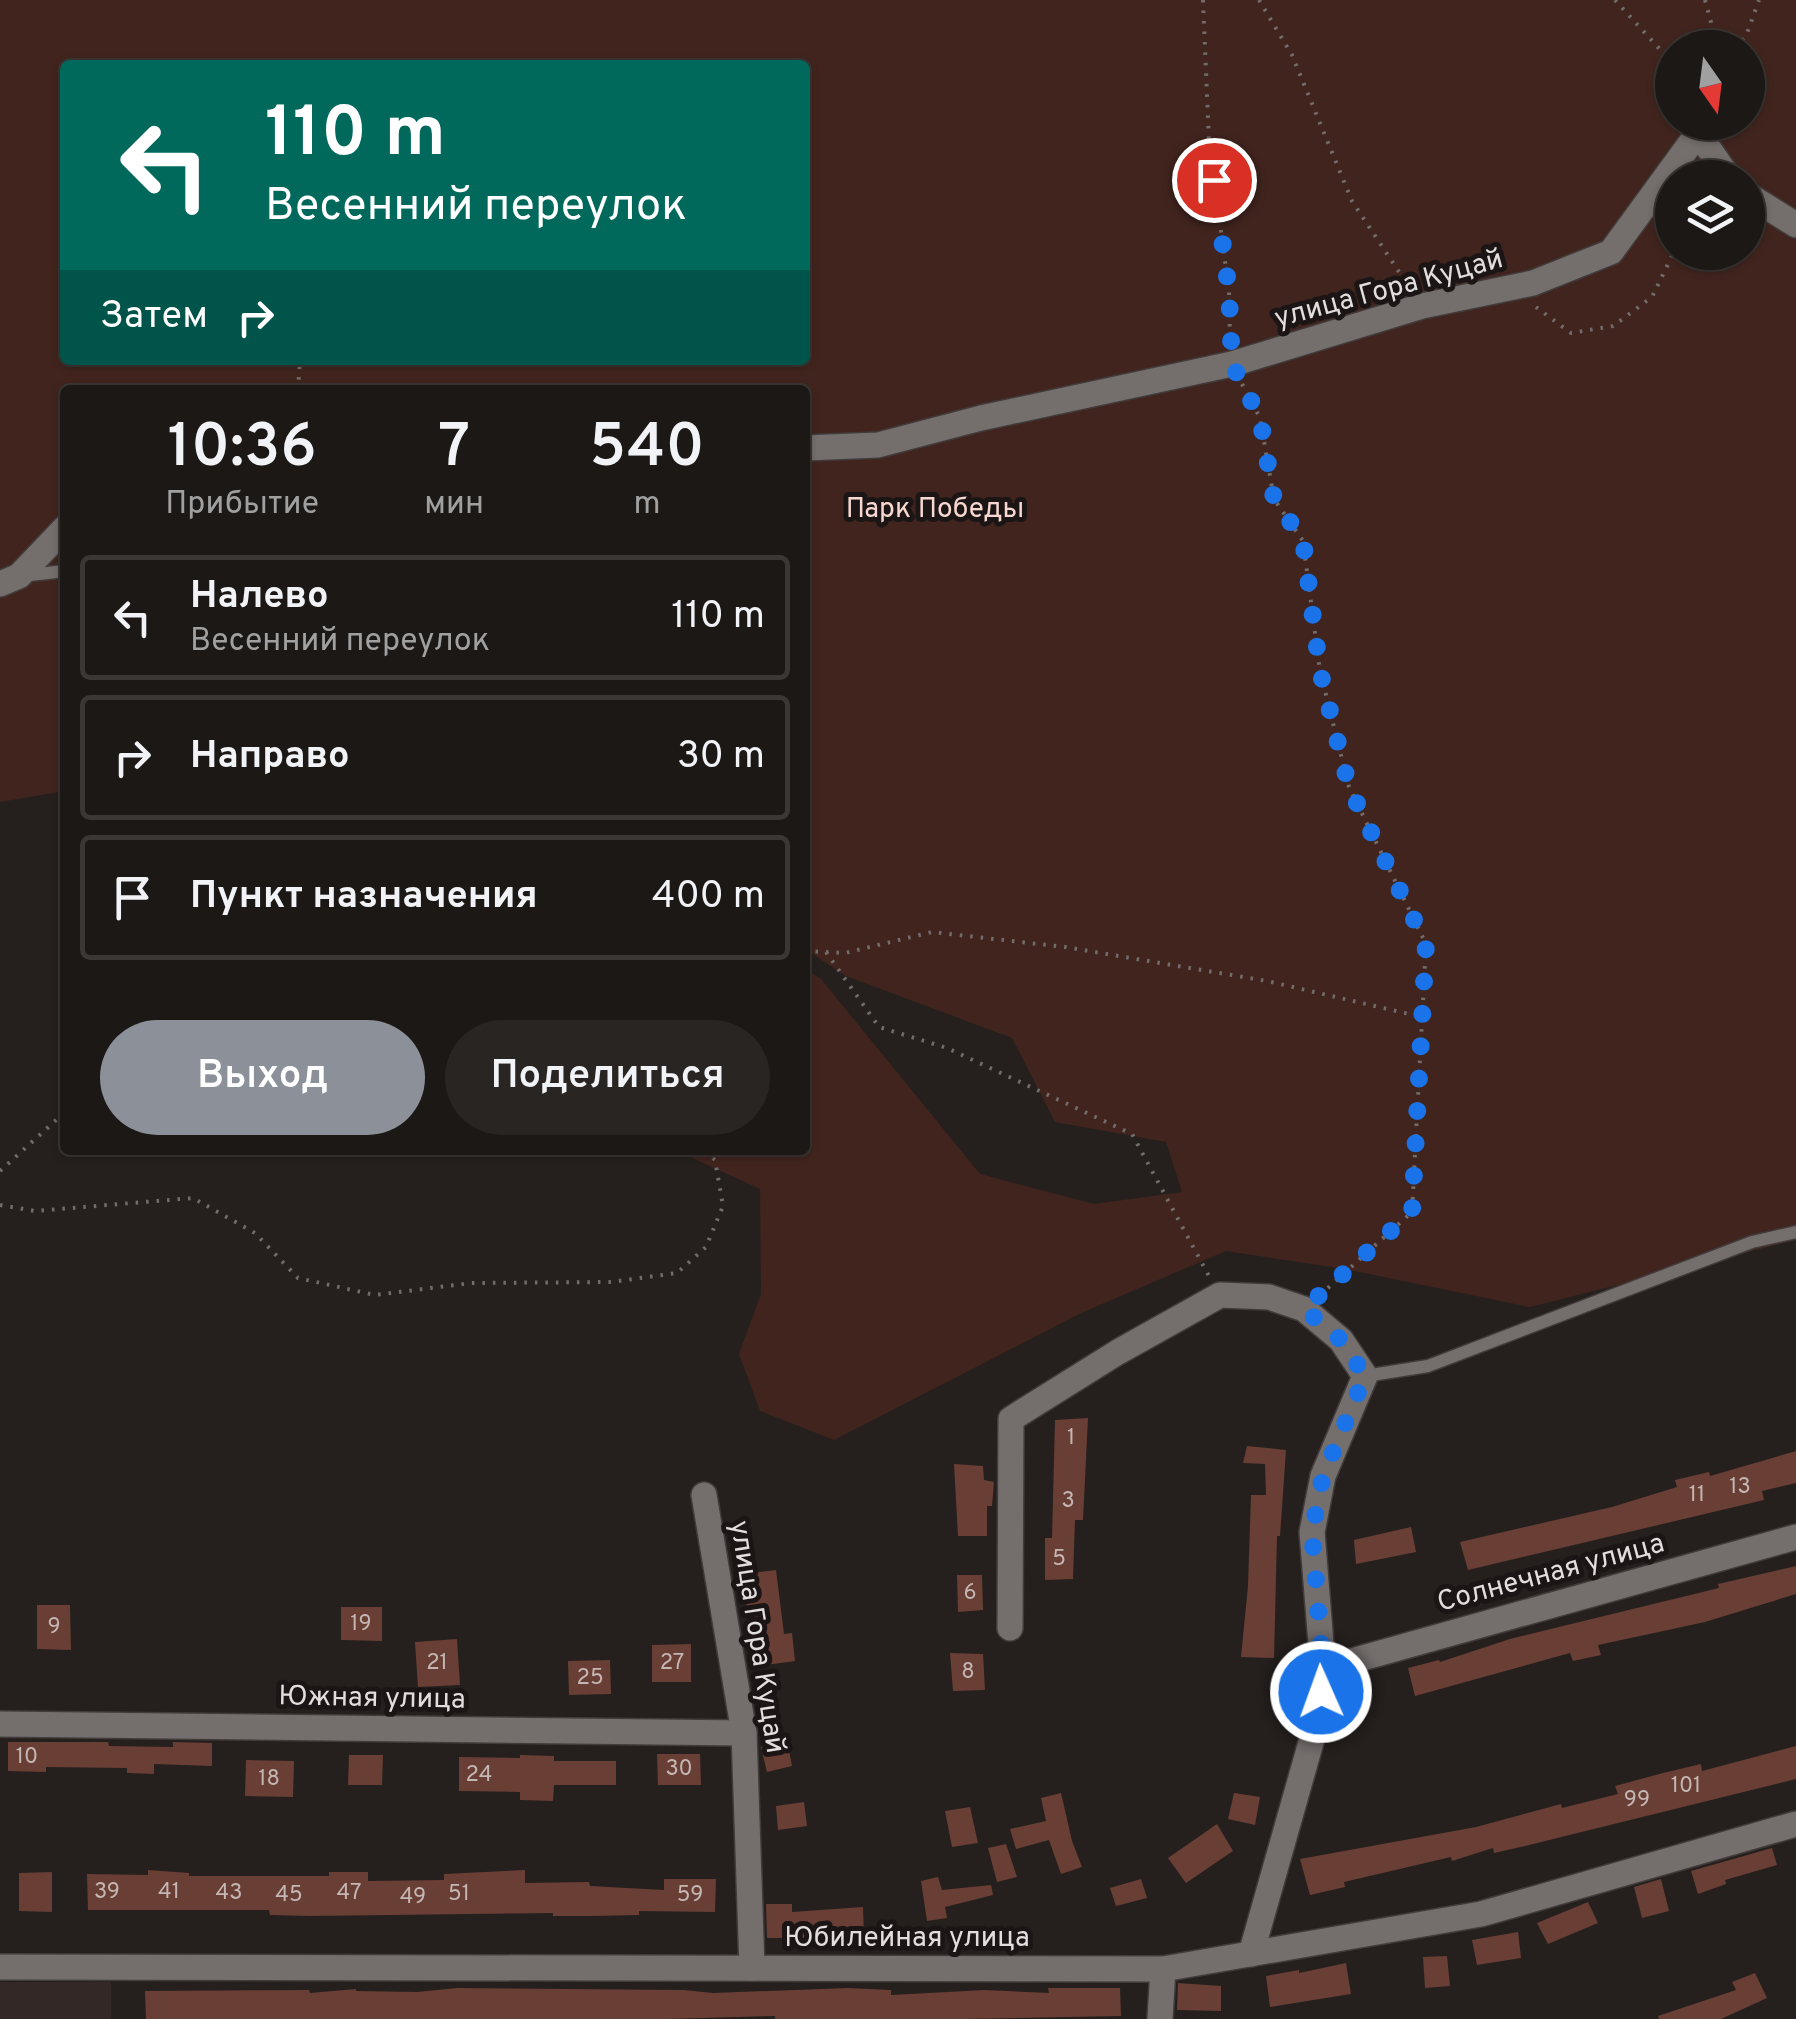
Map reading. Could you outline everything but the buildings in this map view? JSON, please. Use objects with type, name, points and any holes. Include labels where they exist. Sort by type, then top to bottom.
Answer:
[{"type":"street","name":"улица Гора Куцай","points":[[1679,160],[1698,134],[1717,160]]},
{"type":"street","name":"улица Гора Куцай","points":[[810,448],[878,445],[981,418],[1232,364],[1422,306],[1515,287],[1611,252],[1655,192]]},
{"type":"street","points":[[1765,206],[1796,225]]},
{"type":"street","points":[[10,580],[60,533]]},
{"type":"street","points":[[1010,1628],[1012,1419],[1118,1352],[1220,1295],[1270,1296],[1304,1309],[1341,1340],[1365,1376],[1323,1476],[1312,1532],[1323,1669],[1319,1714],[1251,1954]]},
{"type":"street","name":"улица Гора Куцай","points":[[704,1495],[744,1733],[752,1968]]},
{"type":"street","name":"Солнечная улица","points":[[1323,1669],[1796,1538]]},
{"type":"street","name":"Южная улица","points":[[0,1724],[744,1733]]},
{"type":"street","name":"Юбилейная улица","points":[[0,1967],[1163,1969],[1481,1914],[1796,1824]]},
{"type":"street","points":[[1160,2019],[1163,1969]]},
{"type":"lane","points":[[10,580],[60,572]]},
{"type":"lane","points":[[1365,1376],[1428,1366],[1752,1242],[1796,1232]]},
{"type":"path","points":[[1203,0],[1209,143],[1229,291],[1232,364],[1260,418],[1274,499],[1303,540],[1320,671],[1349,787],[1426,944],[1412,1212],[1304,1309]]},
{"type":"path","points":[[1258,0],[1292,55],[1352,200],[1422,306]]},
{"type":"path","points":[[1615,0],[1655,44]]},
{"type":"path","points":[[1705,0],[1713,30]]},
{"type":"path","points":[[1748,30],[1759,0]]},
{"type":"path","points":[[1515,287],[1571,334],[1613,326],[1652,297],[1665,270]]},
{"type":"path","points":[[810,951],[845,953],[932,932],[1065,947],[1249,978],[1422,1017]]},
{"type":"path","points":[[826,952],[880,1027],[947,1048],[1132,1134],[1220,1295]]},
{"type":"path","points":[[0,1171],[60,1117]]},
{"type":"path","points":[[0,1205],[35,1211],[193,1198],[255,1233],[298,1278],[375,1295],[471,1283],[611,1282],[677,1273],[706,1248],[724,1206],[715,1160],[708,1155]]},
{"type":"shaded area","points":[[0,1982],[111,1982],[111,2019],[0,2019]]},
{"type":"green space","name":"Парк Победы","points":[[0,0],[1796,0],[1796,1240],[1530,1307],[1345,1269],[1226,1251],[1081,1313],[834,1440],[760,1411],[739,1354],[761,1294],[760,1189],[686,1155],[810,1155],[810,972],[821,979],[980,1174],[1094,1204],[1182,1192],[1166,1142],[1055,1122],[1012,1038],[846,976],[810,952],[810,385],[60,385],[60,792],[0,802]]},
{"type":"route","points":[[1214,180],[1229,291],[1232,364],[1260,418],[1274,499],[1303,540],[1320,671],[1349,787],[1426,944],[1412,1212],[1304,1309],[1341,1340],[1365,1376],[1323,1476],[1312,1532],[1323,1669],[1321,1692]]}]
